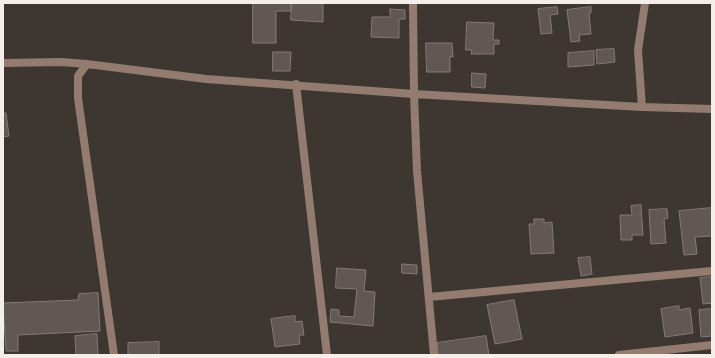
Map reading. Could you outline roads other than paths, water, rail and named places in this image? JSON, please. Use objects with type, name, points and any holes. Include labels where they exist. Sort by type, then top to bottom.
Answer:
[{"type":"street","points":[[413,3],[414,94],[418,171],[434,355]]},
{"type":"street","points":[[642,107],[638,50],[645,3]]},
{"type":"street","points":[[3,63],[46,62],[87,64],[206,79],[296,84],[414,94],[642,107],[712,108]]},
{"type":"street","points":[[87,64],[78,76],[78,98],[114,355]]},
{"type":"street","points":[[296,84],[327,355]]},
{"type":"street","points":[[429,297],[712,271]]},
{"type":"street","points":[[619,355],[712,345]]}]
